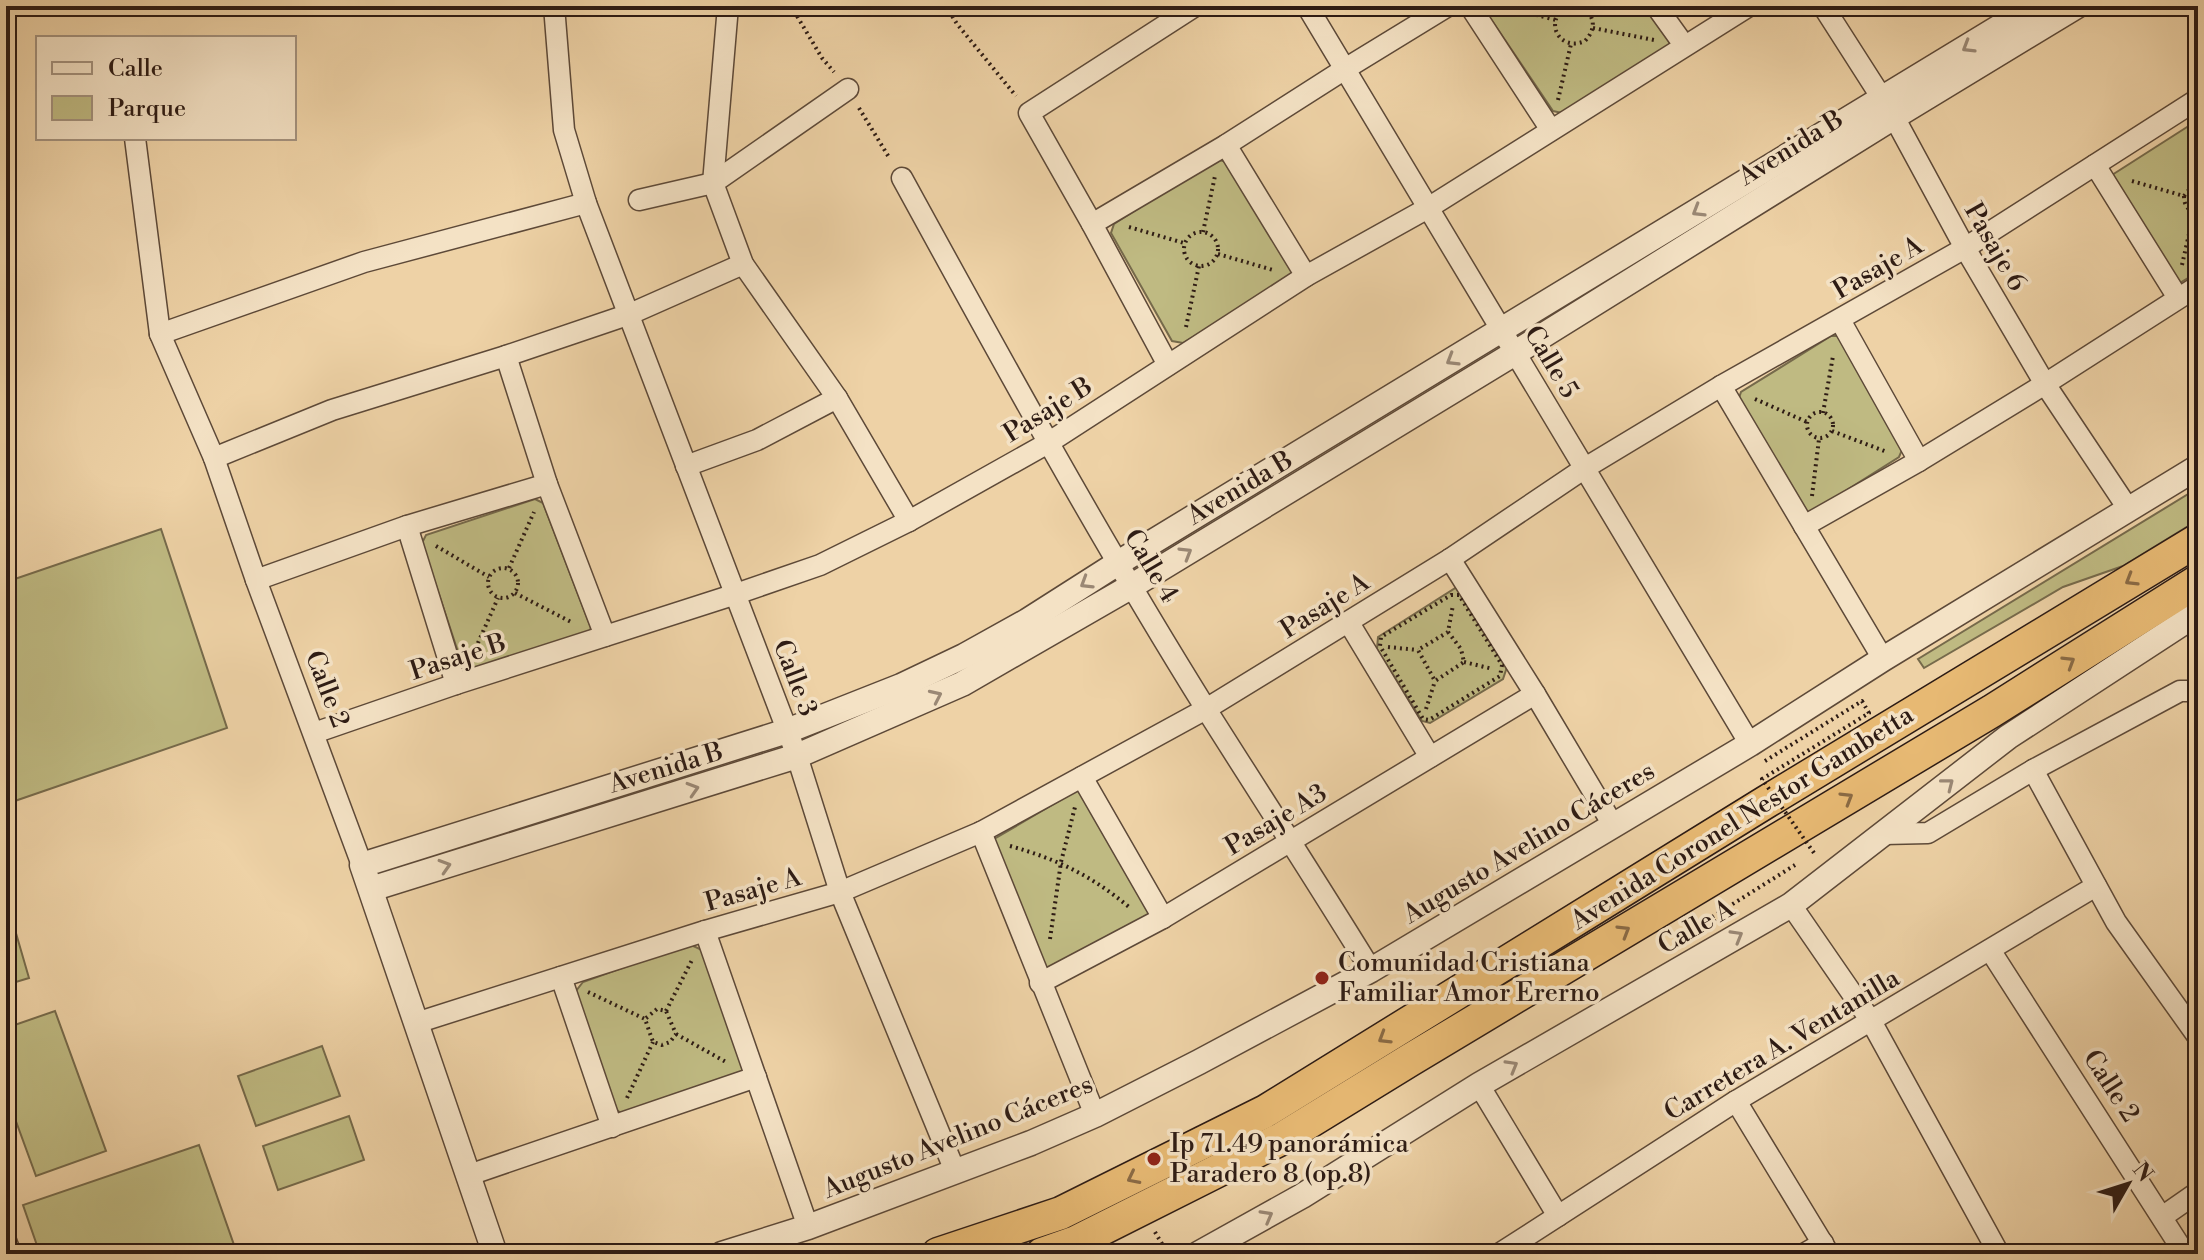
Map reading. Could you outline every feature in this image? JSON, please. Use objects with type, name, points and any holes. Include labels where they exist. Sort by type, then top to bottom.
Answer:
[{"type":"highway","name":"Avenida Coronel Nestor Gambetta","points":[[938,1254],[1061,1213],[1266,1111],[2198,540]]},
{"type":"highway","name":"Avenida Coronel Nestor Gambetta","points":[[1042,1254],[1076,1242],[1283,1138],[1992,711],[2198,581]]},
{"type":"street","name":"Calle 3","points":[[554,6],[564,130],[586,203],[797,756],[840,892],[955,1171]]},
{"type":"street","points":[[728,6],[713,183],[743,264],[837,398],[909,521]]},
{"type":"street","points":[[1168,365],[1029,113],[1195,6]]},
{"type":"street","name":"Calle 5","points":[[1307,6],[1758,753]]},
{"type":"street","points":[[1092,224],[1226,145],[1448,6]]},
{"type":"street","points":[[1470,6],[1551,130]]},
{"type":"street","points":[[1656,6],[1684,45]]},
{"type":"street","name":"Pasaje B","points":[[314,733],[820,565],[909,521],[1048,443],[1306,276],[1428,208],[1749,6]]},
{"type":"street","name":"Pasaje 6","points":[[1823,6],[1888,108],[2045,384],[2129,510]]},
{"type":"street","name":"Avenida B","points":[[371,889],[797,756],[962,684],[1132,586],[1515,353],[1888,108],[2034,6]]},
{"type":"street","name":"Avenida B","points":[[362,865],[787,731],[901,686],[964,656],[1027,621],[1501,330],[1888,108],[2077,6]]},
{"type":"street","points":[[639,200],[713,183],[848,89]]},
{"type":"street","name":"Pasaje A","points":[[416,1023],[705,931],[840,892],[981,832],[1206,709],[1349,623],[1585,468],[1721,386],[1965,248],[2198,99]]},
{"type":"street","name":"Calle 2","points":[[135,140],[160,334],[214,458],[371,889],[495,1254]]},
{"type":"street","points":[[1226,145],[1306,276]]},
{"type":"street","points":[[2095,165],[2178,298]]},
{"type":"street","name":"Calle 4","points":[[902,178],[1118,563],[1371,970]]},
{"type":"street","points":[[160,334],[364,262],[586,203]]},
{"type":"street","points":[[214,458],[332,410],[630,314],[743,264]]},
{"type":"street","points":[[1804,526],[1919,461],[2198,286]]},
{"type":"street","points":[[1840,320],[1919,461]]},
{"type":"street","points":[[506,356],[547,484],[605,636]]},
{"type":"street","points":[[1721,386],[1883,659]]},
{"type":"street","points":[[686,466],[757,440],[837,398]]},
{"type":"street","name":"Augusto Avelino Cáceres","points":[[722,1254],[808,1227],[1031,1143],[1095,1115],[1199,1062],[1371,970],[1613,825],[1758,753],[1883,659],[2198,467]]},
{"type":"street","points":[[256,580],[407,526],[547,484]]},
{"type":"street","points":[[407,526],[456,684]]},
{"type":"street","points":[[1450,559],[1613,825]]},
{"type":"street","name":"Calle A","points":[[1198,1254],[1302,1196],[1479,1085],[1791,905],[2008,737],[2198,613]]},
{"type":"street","points":[[1349,623],[1430,757]]},
{"type":"street","points":[[1883,834],[1928,833],[2033,770],[2180,691],[2198,694]]},
{"type":"street","name":"Pasaje A3","points":[[1040,983],[1163,918],[1535,694]]},
{"type":"street","points":[[2033,770],[2116,922],[2198,1037]]},
{"type":"street","points":[[1082,777],[1163,918]]},
{"type":"street","points":[[981,832],[1095,1115]]},
{"type":"street","name":"Carretera A. Ventanilla","points":[[1499,1254],[1736,1101],[2096,886]]},
{"type":"street","points":[[1791,905],[1871,1021],[1999,1254]]},
{"type":"street","points":[[705,931],[808,1227]]},
{"type":"street","name":"Calle 2","points":[[1990,950],[2185,1254]]},
{"type":"street","points":[[561,977],[612,1127]]},
{"type":"street","points":[[469,1175],[756,1077]]},
{"type":"street","points":[[1479,1085],[1558,1216]]},
{"type":"street","points":[[1736,1101],[1826,1248],[1804,1254]]},
{"type":"street","points":[[2162,1217],[2198,1192]]},
{"type":"street","points":[[6,1241],[11,1254]]},
{"type":"path","points":[[946,6],[1029,113]]},
{"type":"path","points":[[1501,6],[1556,20]]},
{"type":"path","points":[[1569,6],[1562,9],[1554,25],[1562,40],[1571,44],[1585,41],[1593,28],[1593,19],[1580,6]]},
{"type":"path","points":[[1593,28],[1654,40]]},
{"type":"path","points":[[1557,106],[1571,44]]},
{"type":"path","points":[[1203,232],[1217,167]]},
{"type":"path","points":[[2127,180],[2184,196]]},
{"type":"path","points":[[2182,267],[2196,212],[2188,209],[2184,196],[2192,186],[2198,186]]},
{"type":"path","points":[[1122,225],[1184,243]]},
{"type":"path","points":[[1195,232],[1210,234],[1215,239],[1218,254],[1207,266],[1191,264],[1183,251],[1184,243],[1195,232]]},
{"type":"path","points":[[1218,254],[1284,273]]},
{"type":"path","points":[[1198,327],[1185,335],[1199,266]]},
{"type":"path","points":[[1823,355],[1835,347]]},
{"type":"path","points":[[1835,347],[1842,361]]},
{"type":"path","points":[[1823,413],[1835,347]]},
{"type":"path","points":[[1751,397],[1763,390]]},
{"type":"path","points":[[1751,397],[1807,422]]},
{"type":"path","points":[[1751,397],[1758,410]]},
{"type":"path","points":[[1823,413],[1832,421],[1832,431],[1819,439],[1807,429],[1807,422],[1811,416],[1823,413]]},
{"type":"path","points":[[1832,431],[1893,455],[1885,441]]},
{"type":"path","points":[[1811,502],[1819,439]]},
{"type":"path","points":[[1803,489],[1811,502]]},
{"type":"path","points":[[1811,502],[1825,495]]},
{"type":"path","points":[[520,515],[535,510]]},
{"type":"path","points":[[535,510],[540,525]]},
{"type":"path","points":[[509,568],[535,510]]},
{"type":"path","points":[[431,543],[446,538]]},
{"type":"path","points":[[431,543],[489,577]]},
{"type":"path","points":[[431,543],[436,558]]},
{"type":"path","points":[[515,593],[519,584],[517,575],[509,568],[497,569],[489,577],[487,586],[490,593],[498,598],[515,593],[578,626]]},
{"type":"path","points":[[1451,595],[1459,595],[1502,665],[1500,676],[1429,720],[1423,719],[1380,646],[1381,637],[1451,595]]},
{"type":"path","points":[[1455,595],[1448,632],[1461,649],[1464,662]]},
{"type":"path","points":[[470,661],[498,598]]},
{"type":"path","points":[[572,611],[578,626]]},
{"type":"path","points":[[564,630],[578,626]]},
{"type":"path","points":[[1380,646],[1418,650],[1448,632]]},
{"type":"path","points":[[465,647],[470,661]]},
{"type":"path","points":[[1418,650],[1435,681]]},
{"type":"path","points":[[470,661],[483,657]]},
{"type":"path","points":[[1423,719],[1435,681],[1464,662],[1501,671]]},
{"type":"path","points":[[1758,753],[1862,701],[1869,713],[1762,779],[1814,853]]},
{"type":"path","points":[[1048,951],[1061,862],[1077,798],[1084,811]]},
{"type":"path","points":[[1006,844],[1061,862],[1131,908]]},
{"type":"path","points":[[678,962],[693,958]]},
{"type":"path","points":[[693,958],[698,971]]},
{"type":"path","points":[[666,1011],[693,958]]},
{"type":"path","points":[[586,991],[602,986]]},
{"type":"path","points":[[586,991],[591,1005]]},
{"type":"path","points":[[586,991],[645,1019],[653,1042],[626,1101]]},
{"type":"path","points":[[645,1019],[657,1009],[666,1011]]},
{"type":"path","points":[[666,1011],[676,1034],[733,1066]]},
{"type":"path","points":[[653,1042],[662,1045],[670,1042],[676,1034]]},
{"type":"path","points":[[728,1052],[733,1066]]},
{"type":"path","points":[[720,1070],[733,1066]]},
{"type":"path","points":[[621,1087],[626,1101]]},
{"type":"path","points":[[626,1101],[639,1097]]},
{"type":"path","points":[[1152,1226],[1168,1254]]},
{"type":"green space","points":[[1482,6],[1648,6],[1673,43],[1562,113],[1553,111]]},
{"type":"green space","points":[[2198,120],[2198,272],[2178,284],[2112,175]]},
{"type":"green space","points":[[1212,161],[1229,163],[1293,267],[1291,278],[1183,343],[1172,341],[1111,233],[1114,224]]},
{"type":"green space","points":[[1831,336],[1837,336],[1844,342],[1902,450],[1899,457],[1809,514],[1801,506],[1738,401],[1741,392]]},
{"type":"green space","points":[[2198,488],[2198,520],[2123,566],[2063,587],[1924,668],[1918,659]]},
{"type":"green space","points":[[535,499],[543,503],[591,628],[587,635],[465,673],[422,543],[426,535]]},
{"type":"green space","points":[[161,529],[227,728],[6,804],[6,582]]},
{"type":"green space","points":[[1457,587],[1507,667],[1503,679],[1430,723],[1422,721],[1377,649],[1378,637]]},
{"type":"green space","points":[[1081,788],[1150,912],[1146,919],[1046,971],[989,842]]},
{"type":"green space","points":[[9,909],[29,978],[6,985],[6,910]]},
{"type":"green space","points":[[689,944],[702,950],[743,1070],[739,1075],[624,1115],[611,1106],[576,991],[583,982]]},
{"type":"green space","points":[[55,1011],[106,1151],[36,1176],[6,1094],[6,1028]]},
{"type":"green space","points":[[322,1046],[340,1096],[256,1126],[238,1076]]},
{"type":"green space","points":[[349,1116],[364,1160],[278,1190],[263,1146]]},
{"type":"green space","points":[[199,1145],[234,1245],[208,1254],[40,1254],[23,1205]]},
{"type":"place","name":"Comunidad Cristiana Familiar Amor Ererno","points":[[1322,978]]},
{"type":"place","name":"Ip 71.49 panorámica Paradero 8 (op.8)","points":[[1154,1159]]}]
